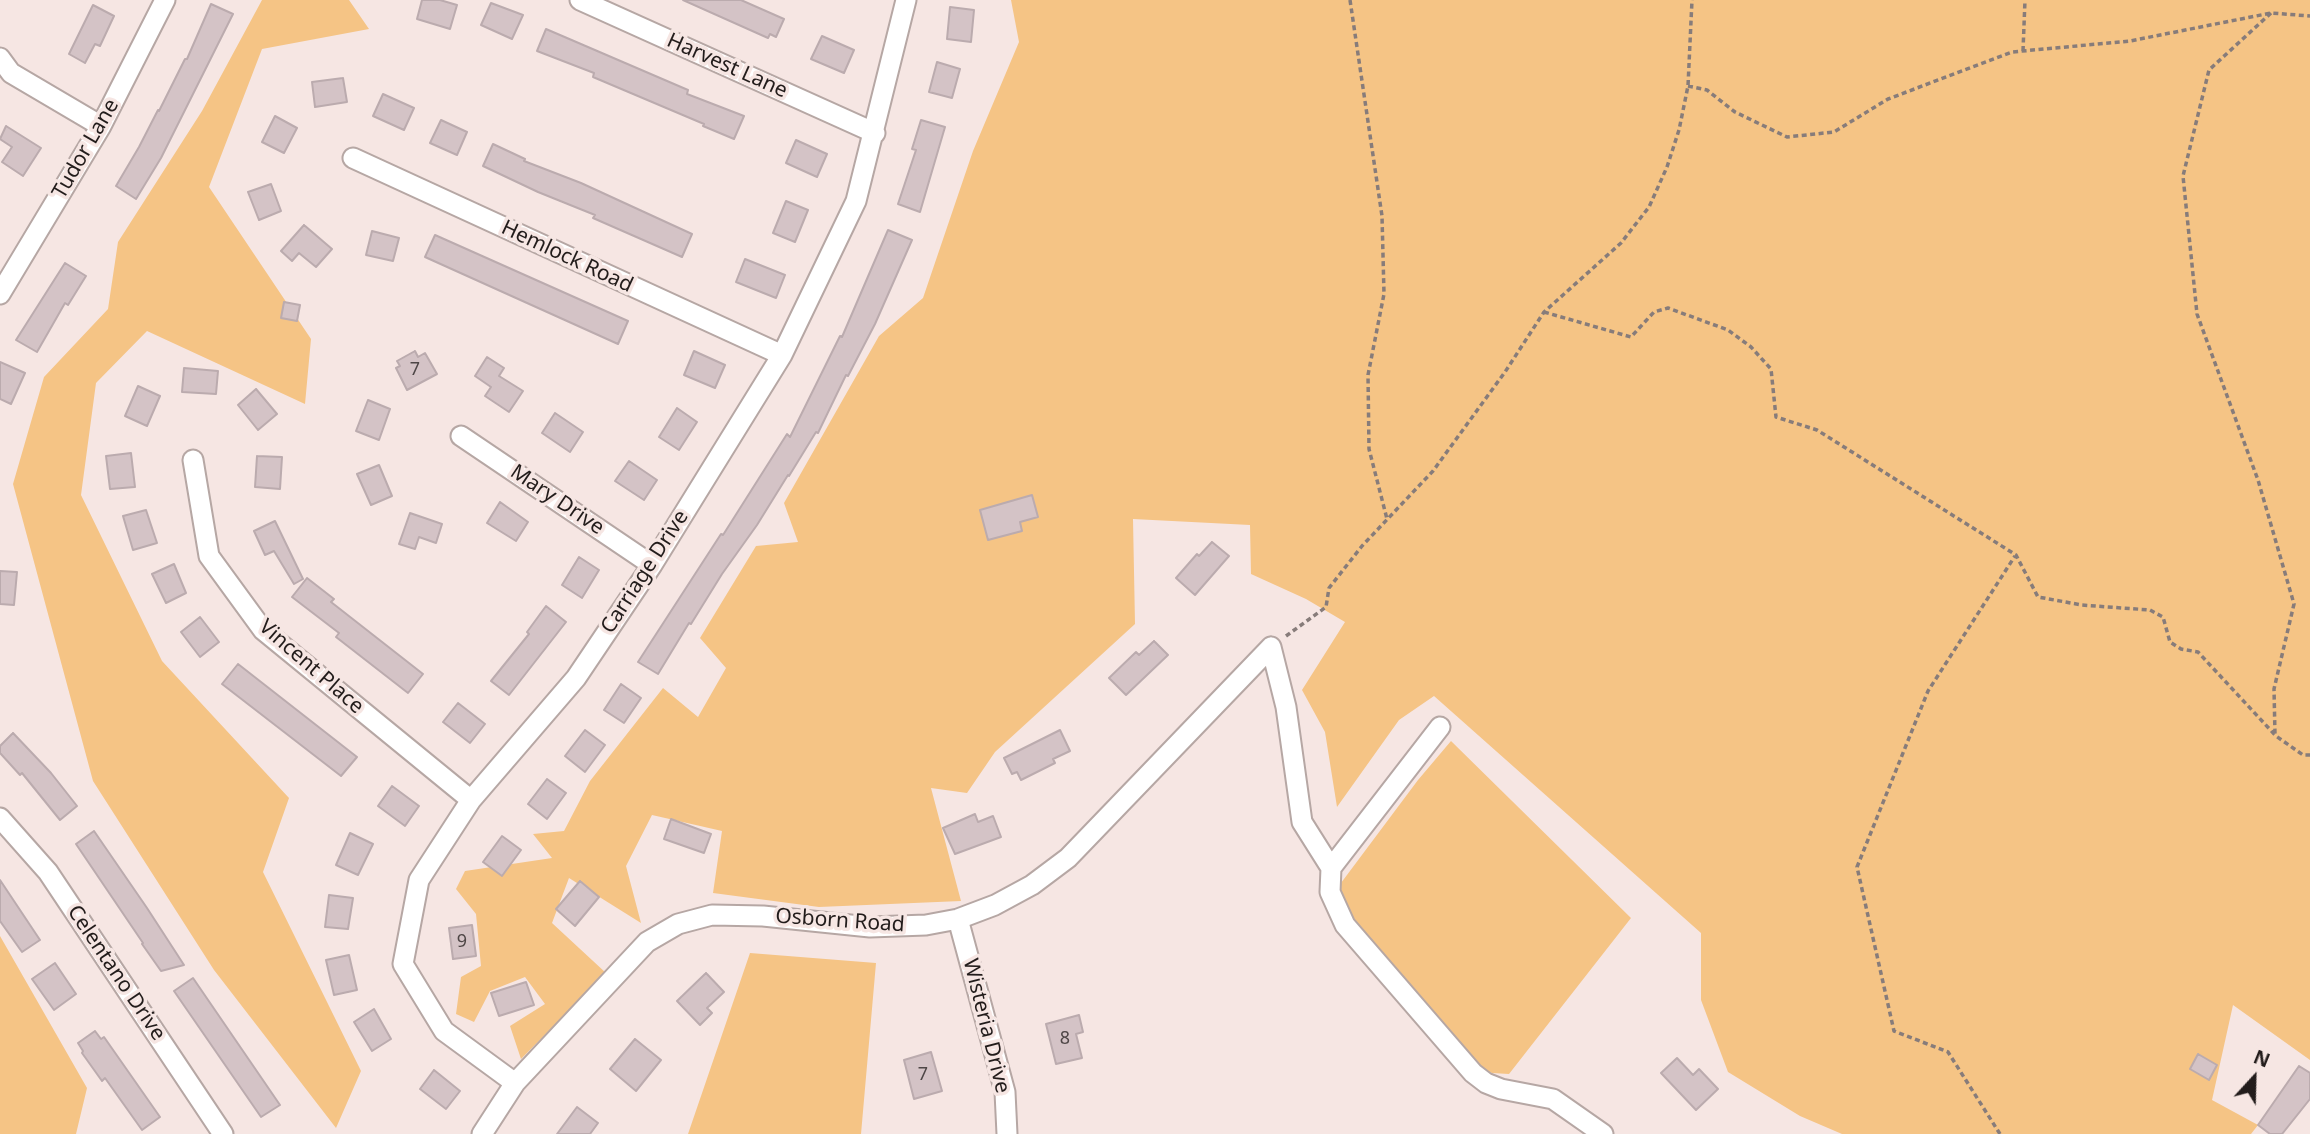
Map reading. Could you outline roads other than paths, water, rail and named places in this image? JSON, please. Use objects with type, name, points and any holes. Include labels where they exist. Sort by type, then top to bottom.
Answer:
[{"type":"street","name":"Tudor Lane","points":[[0,294],[101,126],[165,0]]},
{"type":"street","name":"Harvest Lane","points":[[580,0],[874,133]]},
{"type":"street","name":"Carriage Drive","points":[[515,1083],[444,1031],[403,964],[419,880],[471,800],[576,678],[652,565],[782,355],[856,201],[906,0]]},
{"type":"street","points":[[0,58],[11,73],[101,126]]},
{"type":"street","name":"Hemlock Road","points":[[353,158],[782,355]]},
{"type":"street","name":"Mary Drive","points":[[461,436],[652,565]]},
{"type":"street","name":"Vincent Place","points":[[192,460],[209,556],[263,630],[471,800]]},
{"type":"street","name":"Osborn Road","points":[[482,1134],[515,1083],[647,942],[678,924],[712,915],[763,916],[901,928],[958,919],[995,905],[1032,885],[1068,858],[1271,647],[1286,707],[1303,822],[1331,868]]},
{"type":"street","points":[[1440,727],[1331,868],[1330,892],[1345,925],[1473,1073],[1486,1083],[1501,1089],[1553,1099],[1603,1134]]},
{"type":"street","name":"Celentano Drive","points":[[0,818],[48,872],[223,1134]]},
{"type":"street","name":"Wisteria Drive","points":[[958,919],[1005,1093],[1007,1134]]}]
